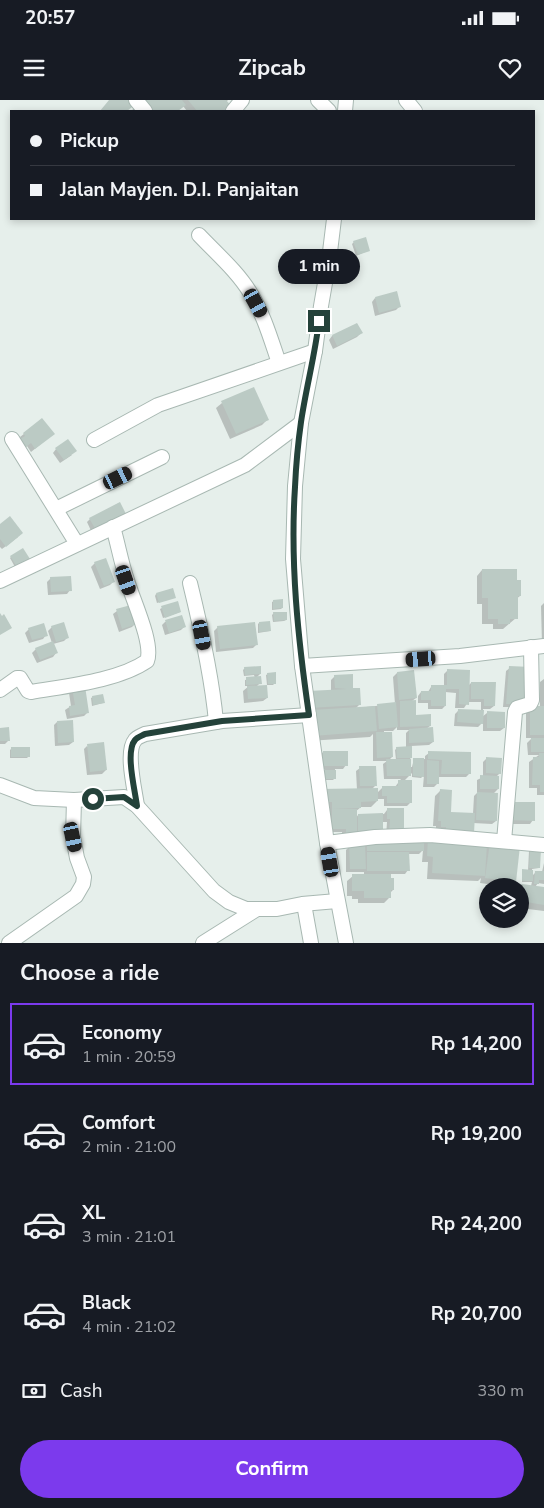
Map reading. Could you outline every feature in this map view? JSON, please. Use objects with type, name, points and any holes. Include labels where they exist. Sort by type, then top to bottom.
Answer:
[{"type":"street","points":[[136,100],[144,110]]},
{"type":"street","points":[[234,110],[242,100]]},
{"type":"street","points":[[318,100],[328,110]]},
{"type":"street","points":[[406,100],[414,110]]},
{"type":"street","points":[[334,220],[316,351],[301,423],[295,486],[293,559],[304,715],[346,943]]},
{"type":"street","points":[[199,236],[238,275],[251,293],[262,314],[279,363]]},
{"type":"street","points":[[94,440],[158,405],[316,351]]},
{"type":"street","points":[[0,581],[245,465],[301,423]]},
{"type":"street","points":[[12,439],[78,544]]},
{"type":"street","points":[[56,509],[162,457]]},
{"type":"street","points":[[0,690],[17,678],[20,678],[30,692],[87,682],[133,670],[147,661],[149,652],[146,635],[126,580],[114,527]]},
{"type":"street","points":[[190,583],[199,618],[216,722]]},
{"type":"street","points":[[302,666],[460,656],[538,646],[532,700],[530,704],[516,708],[515,712],[504,841]]},
{"type":"street","points":[[137,806],[130,755],[131,746],[136,738],[145,734],[216,722],[304,715]]},
{"type":"street","points":[[0,785],[34,798],[74,800],[124,797],[137,806],[214,891],[229,902],[246,909],[277,908],[337,900]]},
{"type":"street","points":[[9,943],[76,896],[84,884],[84,877],[77,858],[73,837],[74,800]]},
{"type":"street","points":[[327,843],[376,837],[430,835],[544,845]]},
{"type":"street","points":[[304,904],[311,943]]},
{"type":"street","points":[[203,943],[257,909]]},
{"type":"building","points":[[109,100],[133,100],[136,104],[128,110],[101,110]]},
{"type":"building","points":[[140,100],[182,100],[186,105],[179,110],[148,110]]},
{"type":"building","points":[[188,100],[226,100],[233,108],[231,110],[196,110]]},
{"type":"building","points":[[366,237],[370,251],[358,255],[353,241]]},
{"type":"building","points":[[397,291],[401,307],[379,313],[375,297]]},
{"type":"building","points":[[357,323],[363,333],[337,346],[332,335]]},
{"type":"building","points":[[254,387],[269,420],[236,434],[221,401]]},
{"type":"building","points":[[42,418],[55,434],[35,449],[31,443],[26,447],[20,439],[25,436],[23,433]]},
{"type":"building","points":[[68,439],[77,451],[64,460],[55,448]]},
{"type":"building","points":[[120,502],[127,516],[97,532],[89,518]]},
{"type":"building","points":[[10,516],[23,533],[6,547],[0,539],[0,524]]},
{"type":"building","points":[[23,548],[30,559],[17,567],[10,556]]},
{"type":"building","points":[[106,558],[115,582],[104,586],[94,562]]},
{"type":"building","points":[[482,569],[517,569],[517,580],[521,580],[521,596],[518,596],[518,619],[510,619],[510,624],[498,624],[498,619],[488,619],[488,598],[482,598]]},
{"type":"building","points":[[71,576],[72,591],[51,592],[50,577]]},
{"type":"building","points":[[173,588],[176,598],[159,603],[156,593]]},
{"type":"building","points":[[283,599],[283,608],[273,609],[273,600]]},
{"type":"building","points":[[178,601],[181,612],[165,618],[161,606]]},
{"type":"building","points":[[131,605],[137,624],[122,629],[116,609]]},
{"type":"building","points":[[273,612],[287,612],[287,620],[274,621]]},
{"type":"building","points":[[0,613],[2,616],[4,614],[12,628],[0,635]]},
{"type":"building","points":[[182,615],[186,627],[169,633],[165,620]]},
{"type":"building","points":[[270,621],[271,631],[259,632],[259,622]]},
{"type":"building","points":[[64,622],[69,638],[56,642],[51,626]]},
{"type":"building","points":[[255,622],[258,645],[220,649],[217,626]]},
{"type":"building","points":[[44,623],[48,636],[32,640],[28,628]]},
{"type":"building","points":[[53,641],[58,653],[40,660],[35,648]]},
{"type":"building","points":[[261,666],[261,674],[245,675],[244,667]]},
{"type":"building","points":[[509,666],[531,667],[530,704],[506,704]]},
{"type":"building","points":[[447,669],[470,670],[469,705],[459,704],[459,689],[446,689],[446,706],[431,706],[431,700],[421,700],[421,691],[431,691],[431,685],[447,685]]},
{"type":"building","points":[[414,670],[417,698],[399,700],[397,672]]},
{"type":"building","points":[[276,672],[276,684],[268,684],[267,673]]},
{"type":"building","points":[[353,674],[353,688],[360,688],[361,705],[309,708],[308,691],[347,689],[335,688],[334,675]]},
{"type":"building","points":[[261,676],[262,684],[246,685],[246,677]]},
{"type":"building","points":[[471,682],[496,682],[495,706],[484,706],[484,699],[471,699]]},
{"type":"building","points":[[267,685],[268,698],[248,699],[247,686]]},
{"type":"building","points":[[85,686],[89,713],[70,716],[69,706],[75,705],[72,688]]},
{"type":"building","points":[[103,694],[105,703],[93,705],[92,696]]},
{"type":"building","points":[[416,700],[416,715],[431,714],[431,726],[400,727],[400,701]]},
{"type":"building","points":[[396,702],[398,727],[379,729],[377,704]]},
{"type":"building","points":[[375,706],[377,731],[313,736],[312,710]]},
{"type":"building","points":[[530,706],[544,706],[544,735],[530,735]]},
{"type":"building","points":[[458,709],[484,710],[483,724],[457,722]]},
{"type":"building","points":[[487,711],[505,712],[505,728],[487,728]]},
{"type":"building","points":[[73,720],[74,742],[58,743],[57,721]]},
{"type":"building","points":[[9,727],[10,741],[0,741],[0,728]]},
{"type":"building","points":[[433,727],[434,742],[409,743],[409,729]]},
{"type":"building","points":[[376,732],[392,732],[393,757],[377,758]]},
{"type":"building","points":[[531,738],[544,738],[544,752],[531,752]]},
{"type":"building","points":[[104,742],[107,770],[90,772],[87,744]]},
{"type":"building","points":[[412,746],[412,758],[397,758],[396,747]]},
{"type":"building","points":[[11,747],[30,747],[30,757],[11,757]]},
{"type":"building","points":[[323,751],[348,751],[348,766],[323,766]]},
{"type":"building","points":[[428,751],[471,752],[471,774],[441,774],[442,760],[428,759]]},
{"type":"building","points":[[539,753],[544,753],[544,792],[540,792],[540,785],[532,785],[533,757],[539,757]]},
{"type":"building","points":[[486,757],[502,758],[501,774],[486,773]]},
{"type":"building","points":[[413,758],[424,758],[424,777],[413,776]]},
{"type":"building","points":[[386,759],[411,759],[411,776],[387,776]]},
{"type":"building","points":[[427,760],[439,761],[439,784],[427,784]]},
{"type":"building","points":[[359,766],[376,766],[377,786],[360,786]]},
{"type":"building","points":[[323,770],[336,770],[336,779],[323,779]]},
{"type":"building","points":[[480,775],[499,776],[499,789],[480,789]]},
{"type":"building","points":[[398,780],[412,780],[412,803],[387,803],[387,796],[382,796],[382,786],[398,786]]},
{"type":"building","points":[[378,788],[378,801],[361,802],[361,808],[332,809],[332,802],[321,802],[321,789]]},
{"type":"building","points":[[440,789],[452,790],[451,812],[475,813],[474,834],[446,833],[446,827],[441,827],[441,821],[438,821]]},
{"type":"building","points":[[477,792],[498,793],[497,821],[476,820]]},
{"type":"building","points":[[509,802],[535,802],[535,821],[509,820]]},
{"type":"building","points":[[387,808],[404,808],[404,833],[389,833],[390,819],[387,819]]},
{"type":"building","points":[[332,809],[357,809],[357,838],[346,838],[346,829],[332,829]]},
{"type":"building","points":[[383,813],[383,835],[358,836],[358,814]]},
{"type":"building","points":[[424,838],[424,851],[367,851],[367,839]]},
{"type":"building","points":[[428,838],[487,844],[485,876],[432,873],[433,857],[427,856]]},
{"type":"building","points":[[490,842],[520,846],[516,878],[485,878]]},
{"type":"building","points":[[349,845],[365,845],[366,869],[350,869]]},
{"type":"building","points":[[530,849],[541,849],[540,868],[529,868]]},
{"type":"building","points":[[367,852],[409,852],[410,871],[367,871]]},
{"type":"building","points":[[522,869],[533,870],[533,881],[529,881],[529,878],[522,878]]},
{"type":"building","points":[[535,871],[544,871],[544,880],[539,880],[539,884],[534,884]]},
{"type":"building","points":[[352,874],[391,874],[391,878],[394,878],[394,890],[391,890],[391,898],[364,898],[364,891],[352,891]]},
{"type":"building","points":[[529,885],[544,887],[544,905],[529,902]]},
{"type":"route","points":[[93,799],[124,797],[137,806],[130,755],[131,746],[136,738],[145,734],[222,721],[309,715],[302,666],[293,559],[294,504],[301,423],[316,351],[319,321]]}]
